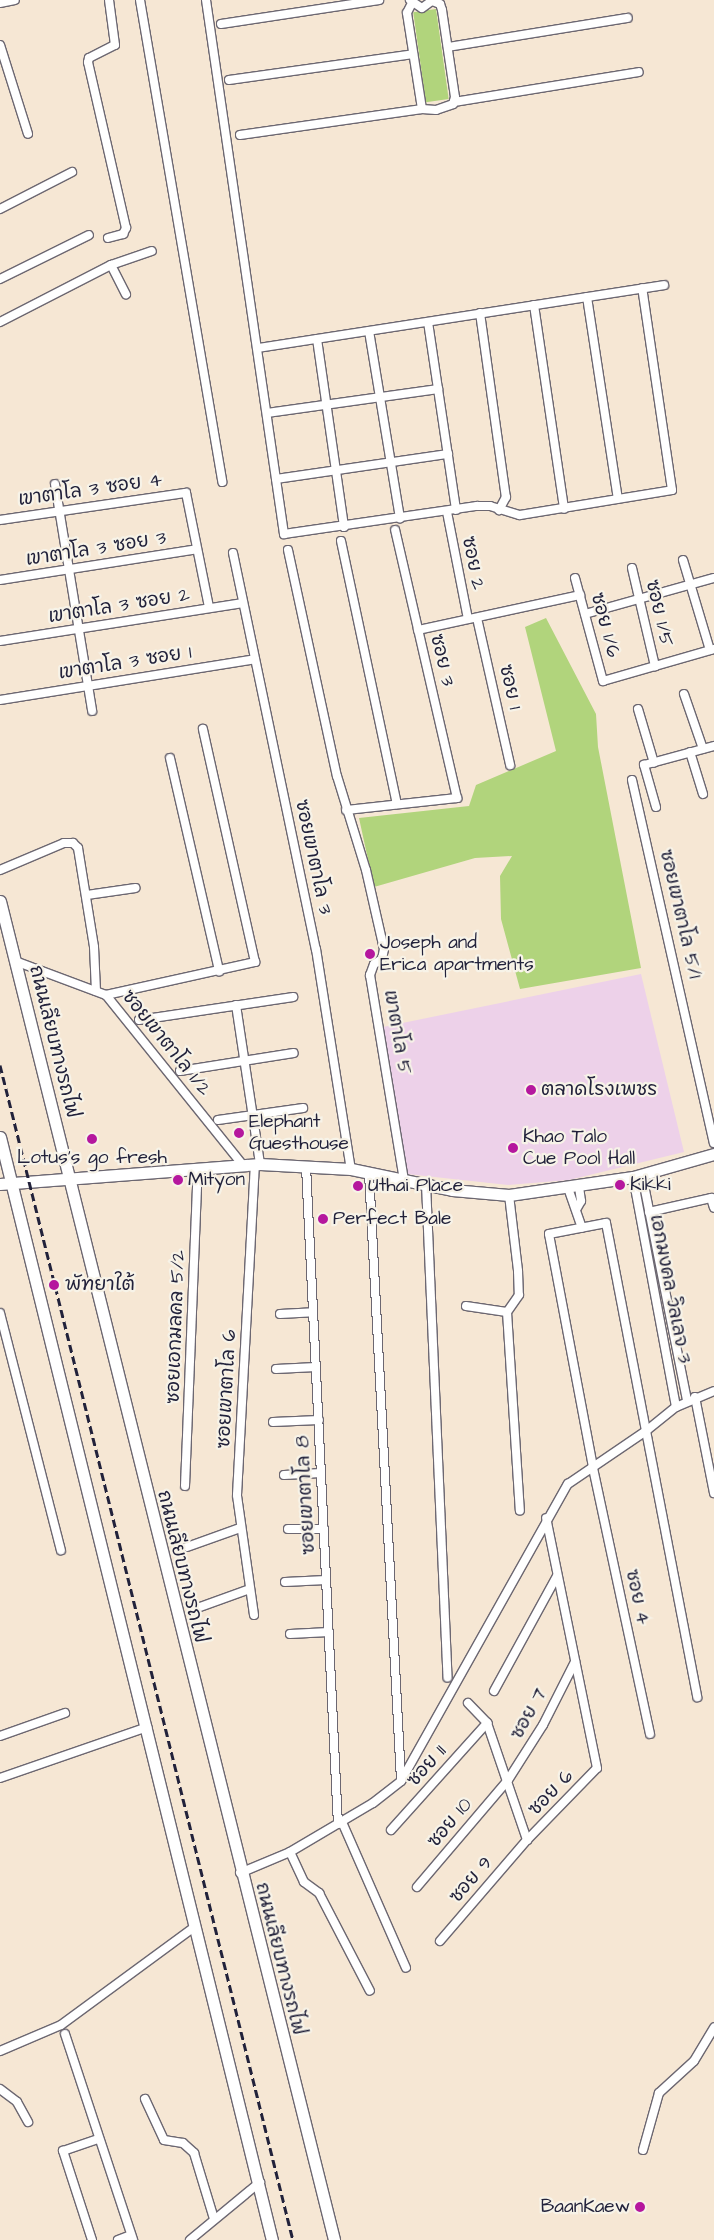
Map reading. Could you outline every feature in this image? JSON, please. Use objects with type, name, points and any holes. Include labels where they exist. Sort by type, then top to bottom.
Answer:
[{"type":"street","points":[[0,3],[15,0]]},
{"type":"street","points":[[108,238],[123,234],[126,228],[88,62],[89,58],[115,44],[109,0]]},
{"type":"street","points":[[140,0],[222,482]]},
{"type":"street","points":[[206,0],[284,534],[447,512],[476,506],[520,515],[672,490],[642,288]]},
{"type":"street","points":[[221,24],[379,0]]},
{"type":"street","points":[[422,109],[406,13],[411,2],[422,8],[433,1],[440,4],[448,47],[454,102]]},
{"type":"street","points":[[448,47],[628,18]]},
{"type":"street","points":[[0,45],[28,134]]},
{"type":"street","points":[[229,80],[413,54]]},
{"type":"street","points":[[240,135],[422,109],[447,108],[454,102],[639,72]]},
{"type":"street","points":[[0,209],[72,172]]},
{"type":"street","points":[[0,279],[89,235]]},
{"type":"street","points":[[0,322],[111,265],[152,251]]},
{"type":"street","points":[[111,265],[126,294]]},
{"type":"street","points":[[258,348],[664,285]]},
{"type":"street","points":[[587,297],[618,499]]},
{"type":"street","points":[[534,305],[564,509]]},
{"type":"street","points":[[480,313],[506,497],[499,510]]},
{"type":"street","points":[[428,322],[456,510]]},
{"type":"street","points":[[369,331],[400,518]]},
{"type":"street","points":[[317,339],[344,527]]},
{"type":"street","points":[[267,413],[438,389]]},
{"type":"street","points":[[276,479],[448,454]]},
{"type":"street","points":[[56,484],[92,711]]},
{"type":"street","name":"เขาตาโล 3 ซอย 4","points":[[0,520],[186,492],[196,549]]},
{"type":"street","name":"ซอย 2","points":[[447,512],[468,620]]},
{"type":"street","name":"ซอย 3","points":[[395,530],[457,798],[397,804]]},
{"type":"street","points":[[341,541],[397,804],[346,810]]},
{"type":"street","points":[[196,549],[209,607]]},
{"type":"street","name":"เขาตาโล 3 ซอย 3","points":[[0,580],[196,549]]},
{"type":"street","name":"เขาตาโล 5","points":[[288,550],[346,810],[366,870],[384,948],[382,959],[374,964],[370,975],[404,1180]]},
{"type":"street","name":"ซอยเขาตาโล 3","points":[[232,553],[316,949],[351,1169]]},
{"type":"street","points":[[655,666],[712,650],[683,560]]},
{"type":"street","name":"ซอย 1/5","points":[[632,568],[655,666]]},
{"type":"street","name":"ซอย 1/6","points":[[575,578],[603,681],[655,666]]},
{"type":"street","points":[[585,614],[714,578]]},
{"type":"street","points":[[418,630],[580,595]]},
{"type":"street","name":"เขาตาโล 3 ซอย 2","points":[[0,641],[243,603]]},
{"type":"street","name":"ซอย 1","points":[[477,618],[510,765]]},
{"type":"street","name":"เขาตาโล 3 ซอย 1","points":[[0,700],[255,659]]},
{"type":"street","points":[[684,694],[703,749]]},
{"type":"street","points":[[638,709],[654,763]]},
{"type":"street","points":[[106,995],[255,962],[204,728]]},
{"type":"street","points":[[656,807],[644,765],[714,746]]},
{"type":"street","points":[[690,752],[703,794]]},
{"type":"street","points":[[170,758],[219,971]]},
{"type":"street","name":"ซอยเขาตาโล 5/1","points":[[632,780],[714,1143]]},
{"type":"street","points":[[0,870],[64,843],[74,843],[78,848],[87,895],[96,991]]},
{"type":"street","points":[[87,895],[135,888]]},
{"type":"street","name":"ถนนเลียบทางรถไฟ","points":[[0,901],[70,1176],[240,1873],[334,2240]]},
{"type":"street","name":"ซอยเขาตาโล 1/2","points":[[15,961],[106,995],[242,1164]]},
{"type":"street","points":[[139,1020],[293,997]]},
{"type":"street","name":"ซอยเขาตาโล 6","points":[[236,1005],[253,1116],[257,1164],[238,1495],[240,1528],[254,1615]]},
{"type":"street","points":[[180,1071],[294,1053]]},
{"type":"street","points":[[218,1120],[303,1108]]},
{"type":"street","points":[[0,1137],[6,1183],[147,1727],[260,2182],[272,2240]]},
{"type":"street","points":[[6,1183],[70,1176],[257,1164],[351,1169],[426,1184],[509,1195],[574,1187],[637,1176],[714,1154]]},
{"type":"street","name":"ซอยเขาตาโล 8","points":[[306,1166],[340,1823]]},
{"type":"street","name":"ซอยเอกมลคล 5/2","points":[[185,1486],[198,1168]]},
{"type":"street","points":[[369,1173],[401,1781]]},
{"type":"street","name":"เอกมงคล วิลเลจ 3","points":[[637,1176],[649,1212],[687,1400]]},
{"type":"street","name":"เอกมงคล วิลเลจ 3","points":[[637,1176],[676,1407]]},
{"type":"street","points":[[426,1184],[448,1678]]},
{"type":"street","points":[[574,1187],[581,1201],[577,1208],[582,1228],[606,1223],[697,1697]]},
{"type":"street","points":[[509,1195],[518,1295],[507,1312],[520,1511]]},
{"type":"street","points":[[649,1212],[711,1198],[714,1208]]},
{"type":"street","name":"ซอย 4","points":[[582,1228],[549,1234],[592,1467],[650,1734]]},
{"type":"street","points":[[466,1306],[507,1312]]},
{"type":"street","points":[[280,1314],[313,1312]]},
{"type":"street","points":[[0,1313],[61,1550]]},
{"type":"street","points":[[276,1369],[316,1367]]},
{"type":"street","points":[[240,1873],[290,1852],[374,1803],[401,1781],[424,1745],[546,1518],[568,1484],[646,1431],[676,1407],[695,1396],[714,1391]]},
{"type":"street","points":[[695,1396],[714,1492]]},
{"type":"street","points":[[273,1422],[319,1420]]},
{"type":"street","points":[[284,1474],[321,1473]]},
{"type":"street","points":[[546,1518],[575,1662]]},
{"type":"street","points":[[187,1547],[240,1528]]},
{"type":"street","points":[[288,1529],[324,1528]]},
{"type":"street","points":[[494,1691],[557,1576]]},
{"type":"street","points":[[285,1582],[326,1580]]},
{"type":"street","points":[[200,1607],[250,1589]]},
{"type":"street","points":[[290,1634],[329,1632]]},
{"type":"street","name":"ซอย 6","points":[[527,1840],[597,1768],[575,1662]]},
{"type":"street","name":"ซอย 7","points":[[508,1780],[543,1726],[575,1662]]},
{"type":"street","points":[[468,1703],[487,1723],[527,1840]]},
{"type":"street","points":[[0,1736],[65,1713]]},
{"type":"street","name":"ซอย 11","points":[[391,1830],[487,1723]]},
{"type":"street","points":[[0,1778],[147,1727]]},
{"type":"street","name":"ซอย 10","points":[[417,1887],[508,1780]]},
{"type":"street","points":[[340,1823],[406,1968]]},
{"type":"street","name":"ซอย 9","points":[[440,1941],[527,1840]]},
{"type":"street","points":[[290,1852],[304,1882],[319,1893],[370,1991]]},
{"type":"street","points":[[0,2051],[61,2025],[196,1926]]},
{"type":"street","points":[[643,2150],[659,2093],[694,2061],[714,2028]]},
{"type":"street","points":[[65,2034],[98,2139],[132,2237],[118,2240]]},
{"type":"street","points":[[0,2089],[17,2102],[28,2122]]},
{"type":"street","points":[[144,2099],[164,2140],[183,2143],[194,2152],[214,2219]]},
{"type":"street","points":[[92,2240],[63,2151],[98,2139]]},
{"type":"street","points":[[190,2240],[260,2182]]},
{"type":"shaded area","name":"ตลาดโรงเพชร","points":[[641,974],[684,1152],[569,1180],[508,1185],[407,1174],[383,1027]]},
{"type":"green space","points":[[436,9],[449,99],[426,102],[413,12]]},
{"type":"green space","points":[[546,618],[596,714],[598,747],[641,968],[520,989],[501,919],[500,876],[512,856],[475,858],[374,887],[359,818],[469,806],[476,785],[556,751],[525,627]]},
{"type":"railway","points":[[0,1065],[293,2240]]},
{"type":"place","name":"Joseph and Erica apartments","points":[[370,954]]},
{"type":"place","name":"ตลาดโรงเพชร","points":[[531,1090]]},
{"type":"place","name":"Elephant Guesthouse","points":[[239,1133]]},
{"type":"place","name":"Lotus's go fresh","points":[[92,1139]]},
{"type":"place","name":"Khao Talo Cue Pool Hall","points":[[513,1148]]},
{"type":"place","name":"Mityon","points":[[178,1180]]},
{"type":"place","name":"Kikki","points":[[620,1185]]},
{"type":"place","name":"Uthai Place","points":[[358,1186]]},
{"type":"place","name":"Perfect Bale","points":[[323,1219]]},
{"type":"place","name":"พัทยาใต้","points":[[54,1285]]},
{"type":"place","name":"BaanKaew","points":[[640,2207]]}]
